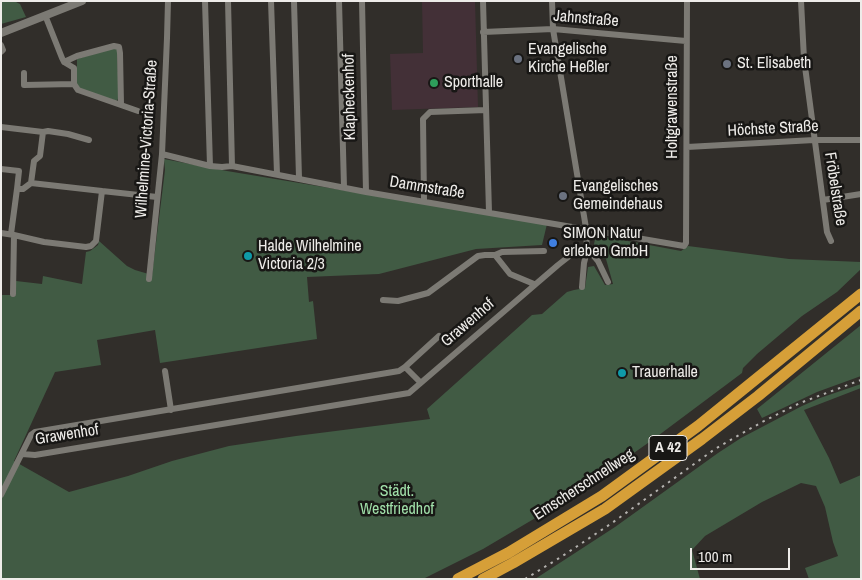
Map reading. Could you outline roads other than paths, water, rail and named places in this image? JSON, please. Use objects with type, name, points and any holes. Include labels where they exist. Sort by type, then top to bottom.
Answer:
[{"type":"highway","name":"Emscherschnellweg","points":[[458,579],[508,553],[602,496],[698,426],[861,294]]},
{"type":"highway","name":"Emscherschnellweg","points":[[483,579],[605,509],[758,396],[861,311]]},
{"type":"street","points":[[1,33],[82,1]]},
{"type":"street","name":"Wilhelmine-Victoria-Straße","points":[[149,279],[162,154],[168,1]]},
{"type":"street","points":[[205,1],[210,166]]},
{"type":"street","points":[[228,1],[232,166]]},
{"type":"street","points":[[271,1],[276,174]]},
{"type":"street","points":[[294,1],[299,178]]},
{"type":"street","name":"Klapheckenhof","points":[[339,1],[344,187]]},
{"type":"street","name":"Klapheckenhof","points":[[362,1],[366,192]]},
{"type":"street","points":[[483,1],[489,212]]},
{"type":"street","points":[[552,1],[553,29],[586,228],[587,251],[582,287]]},
{"type":"street","name":"Holtgrawenstraße","points":[[686,243],[687,1]]},
{"type":"street","name":"Fröbelstraße","points":[[802,1],[801,21],[804,59],[827,232],[831,241]]},
{"type":"street","points":[[45,15],[64,62],[74,68],[74,84]]},
{"type":"street","name":"Jahnstraße","points":[[483,32],[553,29],[686,41]]},
{"type":"street","points":[[1,45],[3,50],[1,52]]},
{"type":"street","name":"Wilhelmine-Victoria-Straße","points":[[64,62],[77,56],[114,46],[119,47],[121,104]]},
{"type":"street","name":"Wilhelmine-Victoria-Straße","points":[[24,73],[24,84],[74,84],[78,90],[138,111]]},
{"type":"street","points":[[424,201],[423,119],[430,112],[486,110]]},
{"type":"street","points":[[1,127],[48,131],[89,140]]},
{"type":"street","points":[[31,183],[34,161],[40,156],[43,132]]},
{"type":"street","name":"Höchste Straße","points":[[687,147],[814,140],[861,140]]},
{"type":"street","name":"Dammstraße","points":[[162,154],[210,166],[232,166],[366,192],[586,228],[682,246],[686,245],[686,243]]},
{"type":"street","points":[[1,169],[19,171],[12,235],[14,294]]},
{"type":"street","points":[[17,189],[23,189],[31,183],[157,197]]},
{"type":"street","points":[[1,233],[44,242],[91,246],[96,242],[102,190]]},
{"type":"street","points":[[823,200],[861,194]]},
{"type":"street","points":[[383,300],[398,301],[428,294],[478,256],[495,255],[502,252],[544,251]]},
{"type":"street","name":"Grawenhof","points":[[439,336],[399,371],[35,432],[31,435],[22,454],[35,454],[409,393],[534,284],[572,254],[578,251],[587,251]]},
{"type":"street","points":[[587,251],[598,262],[608,282]]},
{"type":"street","points":[[495,255],[510,274],[534,284]]},
{"type":"street","points":[[405,367],[420,382]]},
{"type":"street","points":[[165,371],[171,410]]},
{"type":"street","points":[[1,495],[22,454]]},
{"type":"railway","points":[[525,579],[612,523],[715,449],[800,403],[861,380]]},
{"type":"place","name":"Evangelische Kirche Heßler","points":[[518,59]]},
{"type":"place","name":"St. Elisabeth","points":[[727,64]]},
{"type":"place","name":"Sporthalle","points":[[434,83]]},
{"type":"place","name":"Evangelisches Gemeindehaus","points":[[563,196]]},
{"type":"place","name":"SIMON Natur erleben GmbH","points":[[553,243]]},
{"type":"place","name":"Halde Wilhelmine Victoria 2/3","points":[[248,256]]},
{"type":"place","name":"Trauerhalle","points":[[622,373]]},
{"type":"park label","name":"Städt. Westfriedhof","points":[[397,501]]}]
